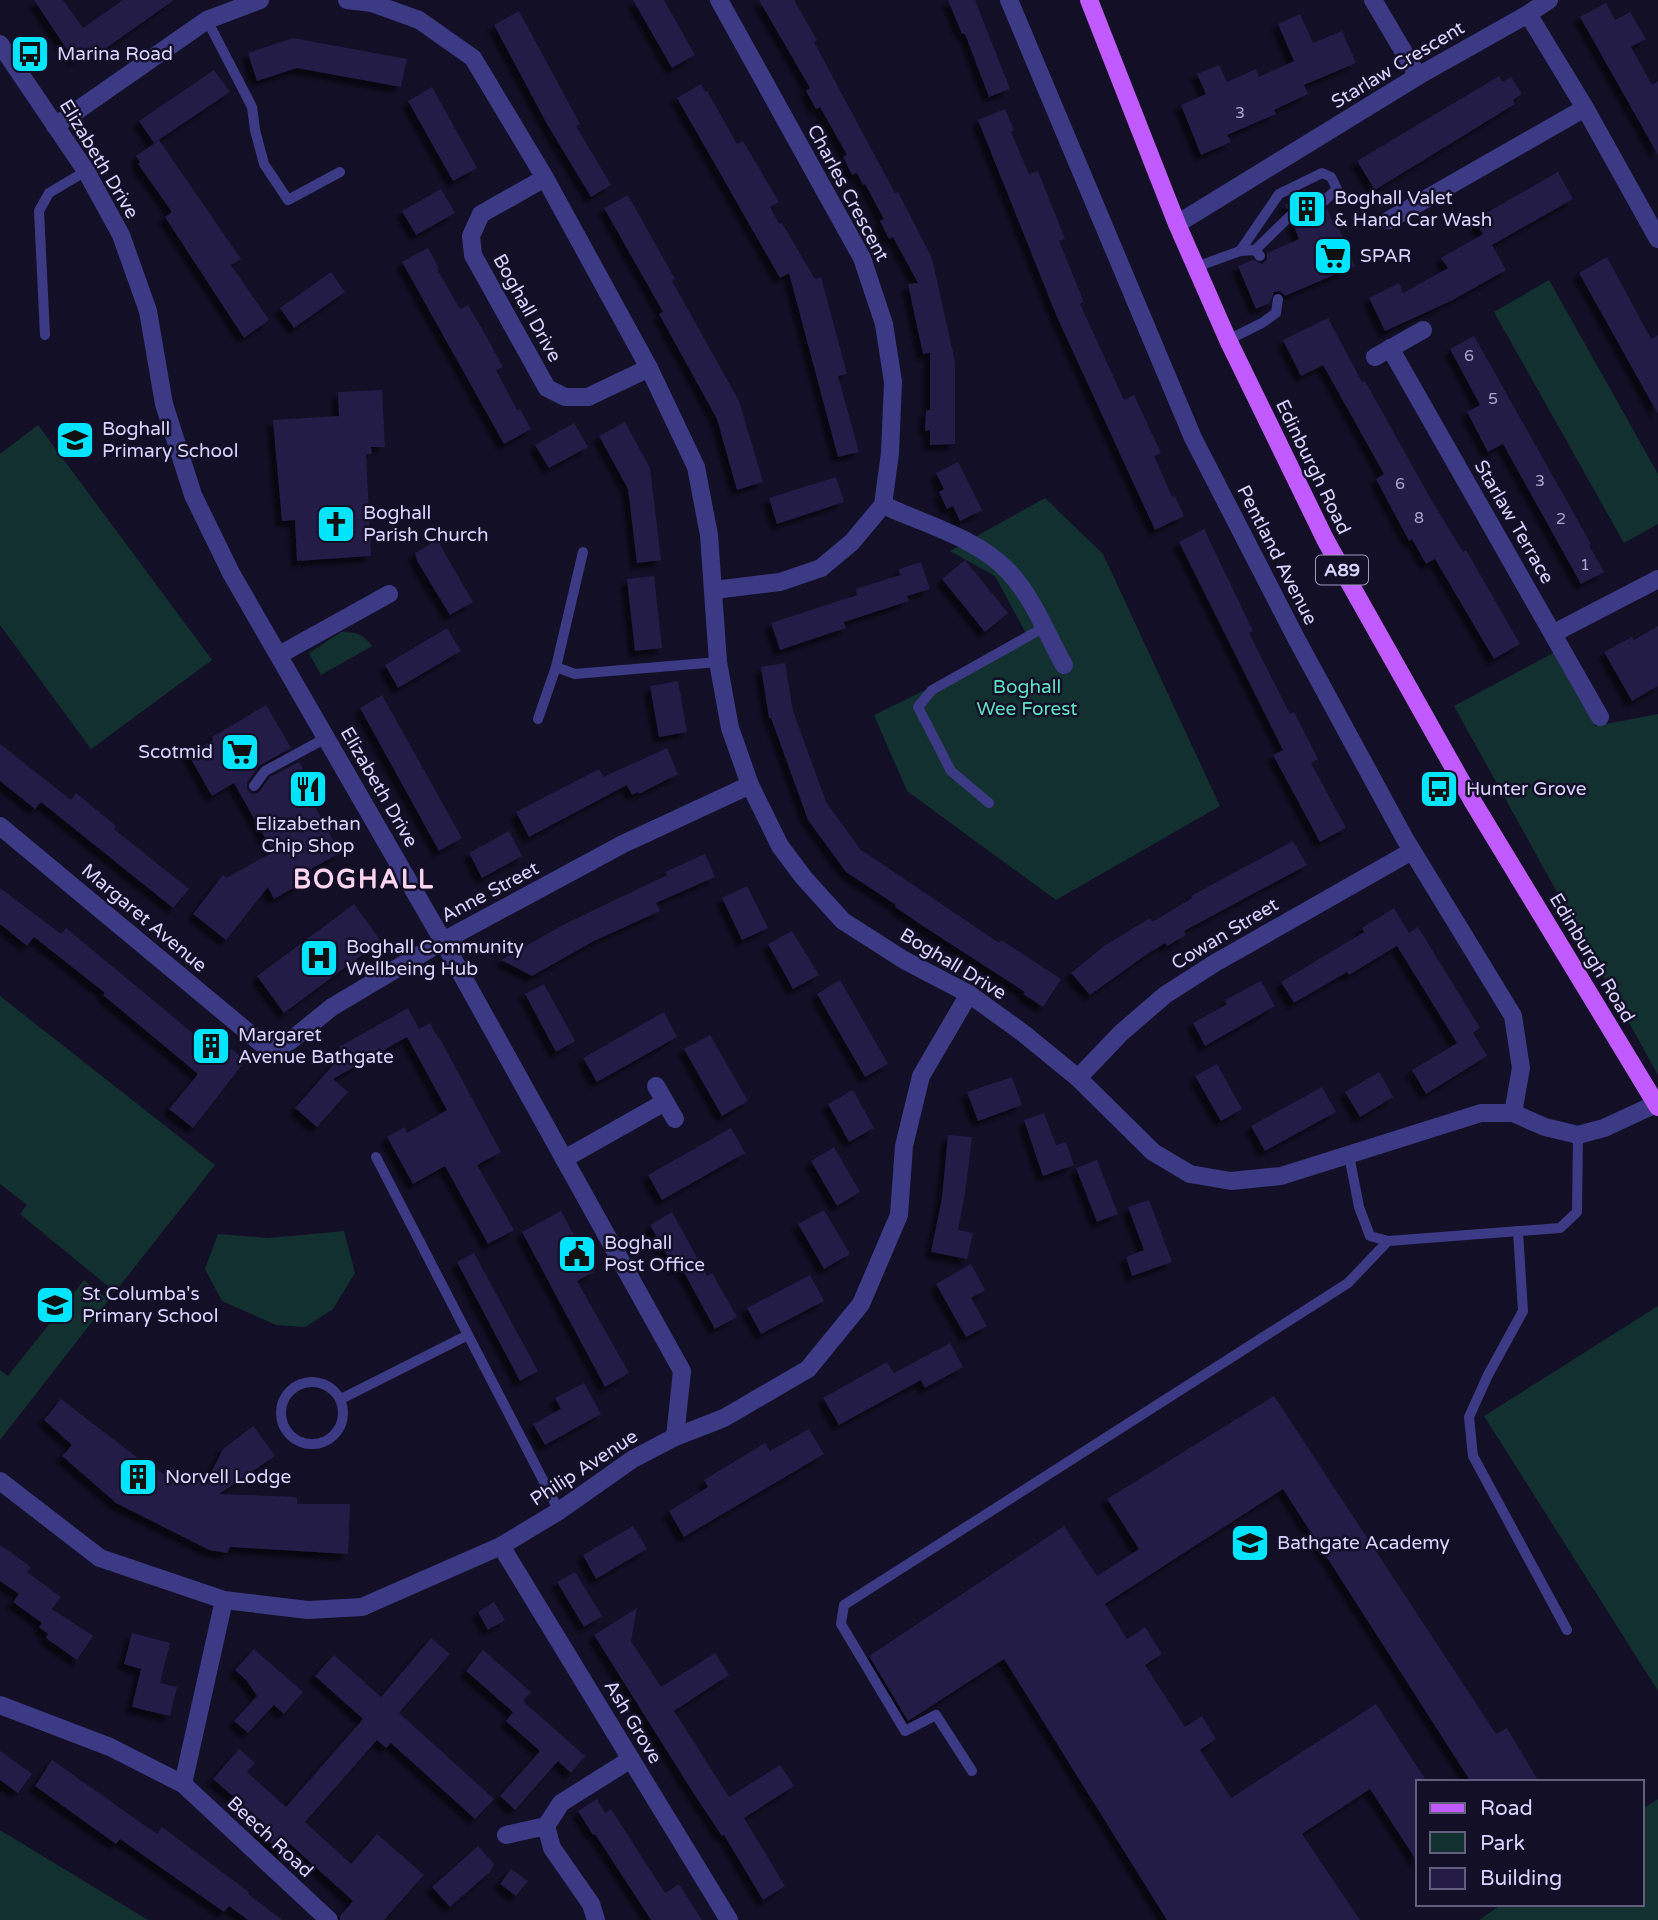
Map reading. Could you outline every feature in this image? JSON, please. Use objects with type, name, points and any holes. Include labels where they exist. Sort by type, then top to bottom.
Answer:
[{"type":"main road","name":"Edinburgh Road","points":[[1089,0],[1177,224],[1228,340],[1326,541],[1507,861],[1657,1105]]},
{"type":"street","points":[[55,126],[207,20],[260,0]]},
{"type":"street","name":"Boghall Drive","points":[[347,0],[372,1],[419,20],[473,58],[545,178],[649,368],[696,467],[709,535],[718,662],[730,728],[750,785],[780,846],[804,878],[844,921],[904,960],[969,994],[1023,1033],[1078,1078],[1153,1152],[1190,1174],[1231,1181],[1280,1176],[1481,1113],[1513,1113],[1545,1127],[1578,1135]]},
{"type":"street","name":"Charles Crescent","points":[[719,0],[862,258],[884,324],[893,382],[890,453],[883,505]]},
{"type":"street","name":"Pentland Avenue","points":[[1009,0],[1193,438],[1297,640],[1412,851],[1513,1016],[1521,1068],[1513,1113]]},
{"type":"street","points":[[1373,0],[1418,76]]},
{"type":"street","name":"Starlaw Crescent","points":[[1177,224],[1418,76],[1549,0]]},
{"type":"street","points":[[1528,14],[1585,108],[1658,239]]},
{"type":"street","name":"Elizabeth Drive","points":[[0,44],[86,172],[121,235],[148,311],[164,404],[193,495],[231,573],[443,941],[682,1371],[675,1437]]},
{"type":"street","points":[[1389,220],[1585,108]]},
{"type":"street","name":"Boghall Drive","points":[[545,178],[481,214],[471,236],[473,255],[547,388],[565,397],[588,397],[649,368]]},
{"type":"street","name":"Starlaw Terrace","points":[[1423,330],[1383,353],[1554,633],[1600,717]]},
{"type":"street","points":[[714,590],[779,582],[821,568],[852,542],[883,505],[990,555],[1009,572],[1026,594],[1064,665]]},
{"type":"street","points":[[1554,633],[1658,579]]},
{"type":"street","points":[[279,655],[390,594]]},
{"type":"street","name":"Anne Street","points":[[261,1043],[275,1048],[290,1041],[332,1007],[443,941],[623,844],[750,785]]},
{"type":"street","name":"Margaret Avenue","points":[[0,827],[261,1043]]},
{"type":"street","name":"Cowan Street","points":[[1078,1078],[1121,1033],[1165,995],[1215,963],[1412,851]]},
{"type":"street","name":"Philip Avenue","points":[[0,1481],[100,1558],[224,1600],[308,1610],[362,1607],[501,1546],[559,1511],[633,1460],[675,1437],[724,1418],[808,1369],[861,1304],[899,1215],[904,1146],[921,1076],[969,994]]},
{"type":"street","points":[[656,1086],[675,1119]]},
{"type":"street","points":[[564,1159],[665,1102]]},
{"type":"street","points":[[1578,1135],[1604,1128],[1657,1105]]},
{"type":"street","name":"Ash Grove","points":[[501,1546],[730,1920]]},
{"type":"street","points":[[183,1784],[224,1600]]},
{"type":"street","name":"Beech Road","points":[[0,1705],[110,1747],[183,1784],[329,1920]]},
{"type":"street","points":[[506,1835],[546,1826],[561,1803],[631,1759]]},
{"type":"street","points":[[546,1826],[552,1848],[591,1904],[596,1920]]},
{"type":"lane","points":[[207,20],[252,107],[264,164],[288,200],[340,172]]},
{"type":"lane","points":[[45,335],[39,211],[49,193],[86,172]]},
{"type":"lane","points":[[1240,251],[1279,194],[1322,173],[1331,177],[1337,189],[1324,201]]},
{"type":"lane","points":[[1196,267],[1240,251],[1258,253],[1290,216]]},
{"type":"lane","points":[[1228,340],[1276,313],[1278,299]]},
{"type":"lane","points":[[538,719],[556,667],[583,552]]},
{"type":"lane","points":[[989,803],[951,771],[918,706],[932,690],[1043,628]]},
{"type":"lane","points":[[556,667],[575,674],[718,662]]},
{"type":"lane","points":[[254,786],[265,771],[326,738]]},
{"type":"lane","points":[[1349,1155],[1359,1208],[1370,1236],[1388,1241],[1560,1228],[1577,1212],[1578,1135]]},
{"type":"lane","points":[[376,1157],[559,1511]]},
{"type":"lane","points":[[1518,1231],[1523,1311],[1488,1375],[1469,1417],[1473,1456],[1567,1630]]},
{"type":"lane","points":[[972,1771],[936,1715],[905,1731],[841,1624],[844,1605],[1348,1283],[1388,1241]]},
{"type":"lane","points":[[341,1399],[468,1335]]},
{"type":"lane","points":[[307,1381],[318,1381],[336,1391],[341,1399],[344,1410],[339,1430],[332,1438],[323,1443],[302,1443],[286,1430],[282,1420],[284,1400],[298,1385],[307,1381]]},
{"type":"green space","points":[[1549,280],[1658,474],[1658,524],[1624,543],[1494,312]]},
{"type":"green space","points":[[38,425],[212,660],[91,749],[0,625],[0,454]]},
{"type":"green space","name":"Boghall Wee Forest","points":[[1045,498],[1103,554],[1220,806],[1056,900],[907,791],[874,715],[1029,639],[995,576],[950,551]]},
{"type":"green space","points":[[341,632],[359,635],[372,646],[321,675],[309,653]]},
{"type":"green space","points":[[1555,652],[1595,726],[1658,714],[1658,1075],[1454,706]]},
{"type":"green space","name":"St Columba's Primary School","points":[[0,996],[215,1165],[115,1292],[20,1214],[27,1205],[0,1184]]},
{"type":"green space","points":[[344,1231],[355,1273],[333,1309],[305,1327],[276,1325],[222,1301],[205,1269],[218,1234],[269,1238]]},
{"type":"green space","points":[[84,1280],[109,1300],[0,1440],[0,1370],[8,1376]]},
{"type":"green space","points":[[1658,1306],[1658,1691],[1484,1416]]},
{"type":"green space","points":[[1658,1799],[1658,1920],[1479,1920],[1499,1906],[1644,1906],[1644,1808]]},
{"type":"green space","points":[[0,1830],[148,1920],[0,1920]]},
{"type":"building","points":[[34,0],[63,0],[83,28],[123,0],[174,0],[102,51],[97,44],[74,60]]},
{"type":"building","points":[[633,0],[664,0],[695,55],[672,68]]},
{"type":"building","points":[[759,0],[794,0],[817,40],[814,42],[932,258],[955,362],[955,444],[930,445],[930,430],[925,431],[926,410],[930,410],[930,353],[923,354],[908,284],[918,283],[893,237],[889,239],[880,221],[884,219],[865,184],[863,185],[857,173],[852,175],[843,157],[847,155],[820,107],[816,109],[806,91],[810,88]]},
{"type":"building","points":[[948,0],[975,0],[1010,89],[989,97],[965,34],[962,34]]},
{"type":"building","points":[[1606,3],[1615,20],[1630,12],[1646,39],[1631,47],[1652,85],[1658,81],[1658,155],[1580,17]]},
{"type":"building","points":[[519,11],[580,124],[576,126],[611,185],[591,197],[547,124],[494,25]]},
{"type":"building","points":[[1300,14],[1313,43],[1342,31],[1356,63],[1304,85],[1308,94],[1274,110],[1276,114],[1227,135],[1231,142],[1201,155],[1181,105],[1206,94],[1197,74],[1219,65],[1227,82],[1256,69],[1259,77],[1294,61],[1278,24]]},
{"type":"building","points":[[293,38],[407,59],[401,87],[297,68],[257,81],[248,53]]},
{"type":"building","points":[[214,70],[230,92],[154,143],[139,121]]},
{"type":"building","points":[[1499,76],[1502,82],[1511,77],[1522,94],[1513,100],[1515,104],[1375,190],[1357,161]]},
{"type":"building","points":[[701,84],[737,144],[743,141],[779,202],[770,207],[779,224],[782,223],[815,279],[821,277],[847,374],[838,376],[859,452],[838,457],[789,273],[780,278],[677,98]]},
{"type":"building","points":[[432,87],[477,168],[453,181],[408,101]]},
{"type":"building","points":[[1005,109],[1014,130],[1011,132],[1029,174],[1038,171],[1065,239],[1059,241],[1081,295],[1083,302],[1080,304],[1124,400],[1134,395],[1161,453],[1154,456],[1172,497],[1175,496],[1184,516],[1155,530],[1057,317],[978,120]]},
{"type":"building","points":[[159,140],[241,259],[231,265],[269,320],[244,338],[165,217],[172,212],[138,164],[140,162],[136,156]]},
{"type":"building","points":[[1558,172],[1573,199],[1492,245],[1506,270],[1451,301],[1385,331],[1369,298],[1399,283],[1403,293],[1448,268],[1441,258],[1483,234],[1474,220]]},
{"type":"building","points":[[441,189],[455,213],[416,235],[402,211]]},
{"type":"building","points":[[1319,191],[1317,203],[1321,208],[1327,208],[1334,225],[1337,223],[1355,266],[1285,296],[1280,291],[1274,292],[1270,303],[1256,309],[1238,266],[1253,260],[1262,264],[1267,259],[1267,253],[1299,239],[1293,224],[1297,213],[1293,209],[1287,209],[1285,205]]},
{"type":"building","points":[[628,195],[739,401],[763,482],[737,490],[717,419],[659,314],[663,312],[604,208]]},
{"type":"building","points":[[428,248],[460,309],[468,305],[485,334],[503,367],[496,370],[517,410],[520,409],[531,429],[504,444],[402,262]]},
{"type":"building","points":[[1607,257],[1651,339],[1658,335],[1658,414],[1579,273]]},
{"type":"building","points":[[331,272],[345,292],[294,328],[280,308]]},
{"type":"building","points":[[1328,318],[1429,496],[1463,552],[1466,550],[1520,644],[1494,659],[1435,559],[1426,564],[1412,539],[1409,541],[1376,479],[1384,474],[1323,365],[1301,376],[1283,340]]},
{"type":"building","points":[[1474,336],[1591,544],[1589,545],[1604,572],[1581,584],[1503,444],[1488,452],[1467,412],[1480,405],[1450,349]]},
{"type":"building","points":[[382,390],[385,447],[371,447],[372,454],[366,454],[371,556],[297,561],[295,520],[282,521],[273,420],[339,416],[338,392]]},
{"type":"building","points":[[625,422],[650,468],[661,560],[637,563],[628,489],[599,436]]},
{"type":"building","points":[[574,423],[588,447],[549,468],[535,445]]},
{"type":"building","points":[[958,462],[982,510],[960,521],[953,506],[947,509],[939,492],[944,489],[936,473]]},
{"type":"building","points":[[836,477],[844,502],[777,524],[769,498]]},
{"type":"building","points":[[1204,529],[1253,631],[1249,633],[1290,714],[1294,712],[1318,759],[1311,763],[1346,828],[1320,842],[1273,755],[1283,750],[1179,542]]},
{"type":"building","points":[[432,543],[439,543],[473,602],[450,615],[417,561],[415,553]]},
{"type":"building","points":[[965,560],[1008,613],[985,632],[942,579]]},
{"type":"building","points":[[921,562],[930,589],[907,596],[909,601],[844,622],[846,628],[780,650],[771,623],[857,595],[856,589],[900,575],[899,569]]},
{"type":"building","points":[[654,576],[662,648],[635,651],[627,579]]},
{"type":"building","points":[[1658,626],[1658,686],[1632,701],[1604,652],[1632,637],[1634,640]]},
{"type":"building","points":[[447,628],[461,651],[398,688],[385,665]]},
{"type":"building","points":[[785,663],[793,711],[826,802],[860,849],[999,943],[1001,940],[1061,979],[1043,1007],[1023,994],[1025,992],[846,872],[808,820],[769,718],[761,667]]},
{"type":"building","points":[[678,681],[687,732],[659,737],[650,686]]},
{"type":"building","points":[[382,695],[462,838],[439,851],[360,708]]},
{"type":"building","points":[[266,705],[291,748],[259,766],[247,782],[247,790],[252,794],[258,793],[270,777],[299,762],[320,801],[314,805],[340,853],[298,876],[302,883],[274,899],[268,887],[226,940],[193,914],[223,875],[226,878],[273,852],[234,783],[212,796],[188,754]]},
{"type":"building","points":[[0,744],[71,800],[76,793],[116,826],[114,829],[189,889],[173,908],[41,802],[35,809],[0,781]]},
{"type":"building","points":[[667,748],[678,774],[639,794],[638,792],[632,795],[627,785],[529,837],[516,812],[599,769],[603,777]]},
{"type":"building","points":[[509,831],[522,856],[482,878],[469,853]]},
{"type":"building","points":[[1293,841],[1307,865],[1184,931],[1186,935],[1167,946],[1165,943],[1090,995],[1071,973],[1104,946],[1150,918],[1152,922],[1192,898],[1191,896]]},
{"type":"building","points":[[705,854],[715,877],[656,903],[660,911],[594,941],[532,976],[501,960],[563,925],[667,875],[665,872]]},
{"type":"building","points":[[747,886],[768,928],[742,940],[722,898]]},
{"type":"building","points":[[0,888],[61,934],[66,928],[207,1045],[211,1041],[221,1049],[225,1044],[246,1060],[193,1128],[169,1109],[198,1074],[103,995],[105,993],[34,937],[27,946],[0,924]]},
{"type":"building","name":"Boghall Community Wellbeing Hub","points":[[354,904],[381,941],[284,1013],[257,976]]},
{"type":"building","points":[[1394,908],[1409,933],[1418,927],[1480,1028],[1473,1033],[1487,1056],[1426,1094],[1412,1070],[1457,1043],[1397,946],[1349,975],[1347,972],[1294,1003],[1281,982],[1364,932],[1362,928]]},
{"type":"building","points":[[792,931],[819,975],[793,989],[768,944]]},
{"type":"building","points":[[840,980],[888,1064],[865,1077],[817,994]]},
{"type":"building","points":[[1261,981],[1275,1006],[1205,1046],[1193,1023],[1227,1004],[1225,1000]]},
{"type":"building","points":[[544,984],[575,1041],[556,1052],[525,994]]},
{"type":"building","points":[[408,1008],[419,1029],[430,1023],[501,1152],[477,1165],[514,1230],[488,1244],[445,1166],[413,1184],[387,1137],[405,1127],[407,1133],[447,1110],[407,1037],[333,1079],[348,1092],[317,1127],[295,1108],[343,1054],[339,1047]]},
{"type":"building","points":[[664,1012],[677,1037],[597,1082],[583,1058]]},
{"type":"building","points":[[710,1035],[748,1101],[722,1116],[684,1049]]},
{"type":"building","points":[[1217,1064],[1242,1109],[1221,1121],[1195,1076]]},
{"type":"building","points":[[1379,1072],[1393,1097],[1360,1117],[1345,1092]]},
{"type":"building","points":[[1012,1077],[1022,1105],[978,1121],[967,1092]]},
{"type":"building","points":[[1322,1087],[1336,1112],[1265,1151],[1251,1126]]},
{"type":"building","points":[[853,1090],[874,1128],[849,1142],[828,1104]]},
{"type":"building","points":[[1044,1113],[1056,1145],[1066,1142],[1074,1165],[1043,1176],[1024,1120]]},
{"type":"building","points":[[731,1128],[745,1153],[662,1200],[648,1175]]},
{"type":"building","points":[[948,1135],[972,1137],[958,1230],[973,1233],[967,1259],[931,1252],[942,1198]]},
{"type":"building","points":[[834,1147],[860,1192],[837,1206],[811,1161]]},
{"type":"building","points":[[1097,1160],[1118,1214],[1097,1222],[1076,1168]]},
{"type":"building","points":[[1149,1200],[1172,1262],[1132,1276],[1126,1257],[1144,1250],[1128,1207]]},
{"type":"building","points":[[824,1210],[850,1254],[824,1269],[798,1224]]},
{"type":"building","points":[[561,1211],[594,1272],[577,1281],[629,1373],[605,1387],[522,1232]]},
{"type":"building","points":[[672,1212],[707,1276],[712,1273],[737,1317],[715,1329],[681,1267],[675,1270],[650,1225]]},
{"type":"building","points":[[474,1253],[538,1371],[520,1381],[457,1262]]},
{"type":"building","points":[[971,1264],[985,1290],[971,1298],[987,1326],[966,1337],[936,1284]]},
{"type":"building","points":[[810,1275],[824,1301],[761,1334],[747,1308]]},
{"type":"building","points":[[950,1343],[963,1367],[925,1388],[921,1380],[839,1425],[823,1398],[887,1362],[894,1373]]},
{"type":"building","points":[[584,1383],[601,1414],[545,1445],[533,1424],[561,1409],[555,1398]]},
{"type":"building","points":[[1274,1396],[1496,1734],[1507,1728],[1538,1780],[1470,1780],[1283,1489],[1105,1604],[1127,1639],[1145,1627],[1162,1654],[1145,1665],[1185,1727],[1202,1716],[1216,1739],[1200,1750],[1231,1798],[1376,1704],[1426,1780],[1416,1780],[1416,1860],[1370,1789],[1302,1834],[1360,1920],[1167,1920],[1004,1659],[908,1721],[869,1656],[1064,1526],[1097,1576],[1139,1549],[1107,1499]]},
{"type":"building","name":"Norvell Lodge","points":[[61,1399],[148,1466],[167,1475],[170,1467],[205,1484],[223,1449],[253,1426],[275,1456],[219,1494],[297,1497],[297,1504],[350,1504],[348,1554],[230,1547],[227,1553],[209,1550],[116,1503],[62,1456],[72,1445],[44,1420]]},
{"type":"building","points":[[809,1429],[824,1454],[684,1537],[669,1511],[708,1487],[704,1480],[765,1443],[770,1451]]},
{"type":"building","points":[[633,1526],[647,1549],[596,1579],[583,1555]]},
{"type":"building","points":[[0,1545],[31,1567],[27,1572],[61,1597],[52,1609],[93,1636],[77,1660],[46,1638],[48,1634],[39,1627],[42,1623],[13,1602],[19,1594],[0,1581]]},
{"type":"building","points":[[575,1572],[602,1616],[584,1627],[557,1582]]},
{"type":"building","points":[[494,1602],[505,1620],[488,1630],[478,1612]]},
{"type":"building","points":[[637,1608],[631,1641],[661,1687],[715,1653],[729,1675],[674,1711],[729,1797],[780,1765],[794,1786],[744,1818],[785,1886],[763,1900],[594,1635]]},
{"type":"building","points":[[132,1633],[170,1643],[160,1683],[177,1687],[170,1716],[132,1707],[141,1669],[124,1664]]},
{"type":"building","points":[[431,1638],[450,1654],[399,1713],[494,1799],[475,1819],[391,1743],[386,1748],[377,1740],[305,1822],[351,1864],[377,1834],[424,1875],[384,1920],[340,1920],[340,1916],[353,1901],[290,1844],[282,1853],[258,1832],[265,1824],[213,1779],[239,1749],[255,1763],[247,1772],[286,1807],[363,1719],[315,1676],[334,1655],[381,1697]]},
{"type":"building","points":[[254,1649],[303,1692],[284,1714],[274,1705],[248,1733],[234,1721],[257,1696],[235,1670]]},
{"type":"building","points":[[483,1650],[531,1692],[523,1701],[585,1756],[571,1773],[558,1761],[515,1810],[500,1796],[540,1751],[506,1721],[513,1712],[466,1671]]},
{"type":"building","points":[[0,1751],[32,1774],[18,1793],[0,1780]]},
{"type":"building","points":[[52,1760],[157,1834],[162,1827],[282,1920],[248,1920],[229,1906],[224,1912],[120,1839],[116,1844],[35,1786]]},
{"type":"building","points":[[597,1799],[605,1813],[611,1809],[665,1893],[679,1884],[702,1920],[651,1920],[578,1811]]},
{"type":"building","points":[[478,1846],[494,1864],[490,1872],[450,1907],[432,1887]]},
{"type":"building","points":[[511,1869],[528,1881],[516,1896],[500,1884]]},
{"type":"place","name":"Marina Road","points":[[30,54]]},
{"type":"place","name":"Boghall Valet & Hand Car Wash","points":[[1307,209]]},
{"type":"place","name":"SPAR","points":[[1333,256]]},
{"type":"place","name":"Boghall Primary School","points":[[75,440]]},
{"type":"place","name":"Boghall Parish Church","points":[[336,524]]},
{"type":"place","name":"Scotmid","points":[[240,752]]},
{"type":"place","name":"Elizabethan Chip Shop","points":[[308,789]]},
{"type":"place","name":"Hunter Grove","points":[[1439,789]]},
{"type":"place","name":"Boghall Community Wellbeing Hub","points":[[319,958]]},
{"type":"place","name":"Margaret Avenue Bathgate","points":[[211,1046]]},
{"type":"place","name":"Boghall Post Office","points":[[577,1254]]},
{"type":"place","name":"St Columba's Primary School","points":[[55,1305]]},
{"type":"place","name":"Norvell Lodge","points":[[138,1477]]},
{"type":"place","name":"Bathgate Academy","points":[[1250,1543]]},
{"type":"district","name":"BOGHALL","points":[[364,879]]}]
